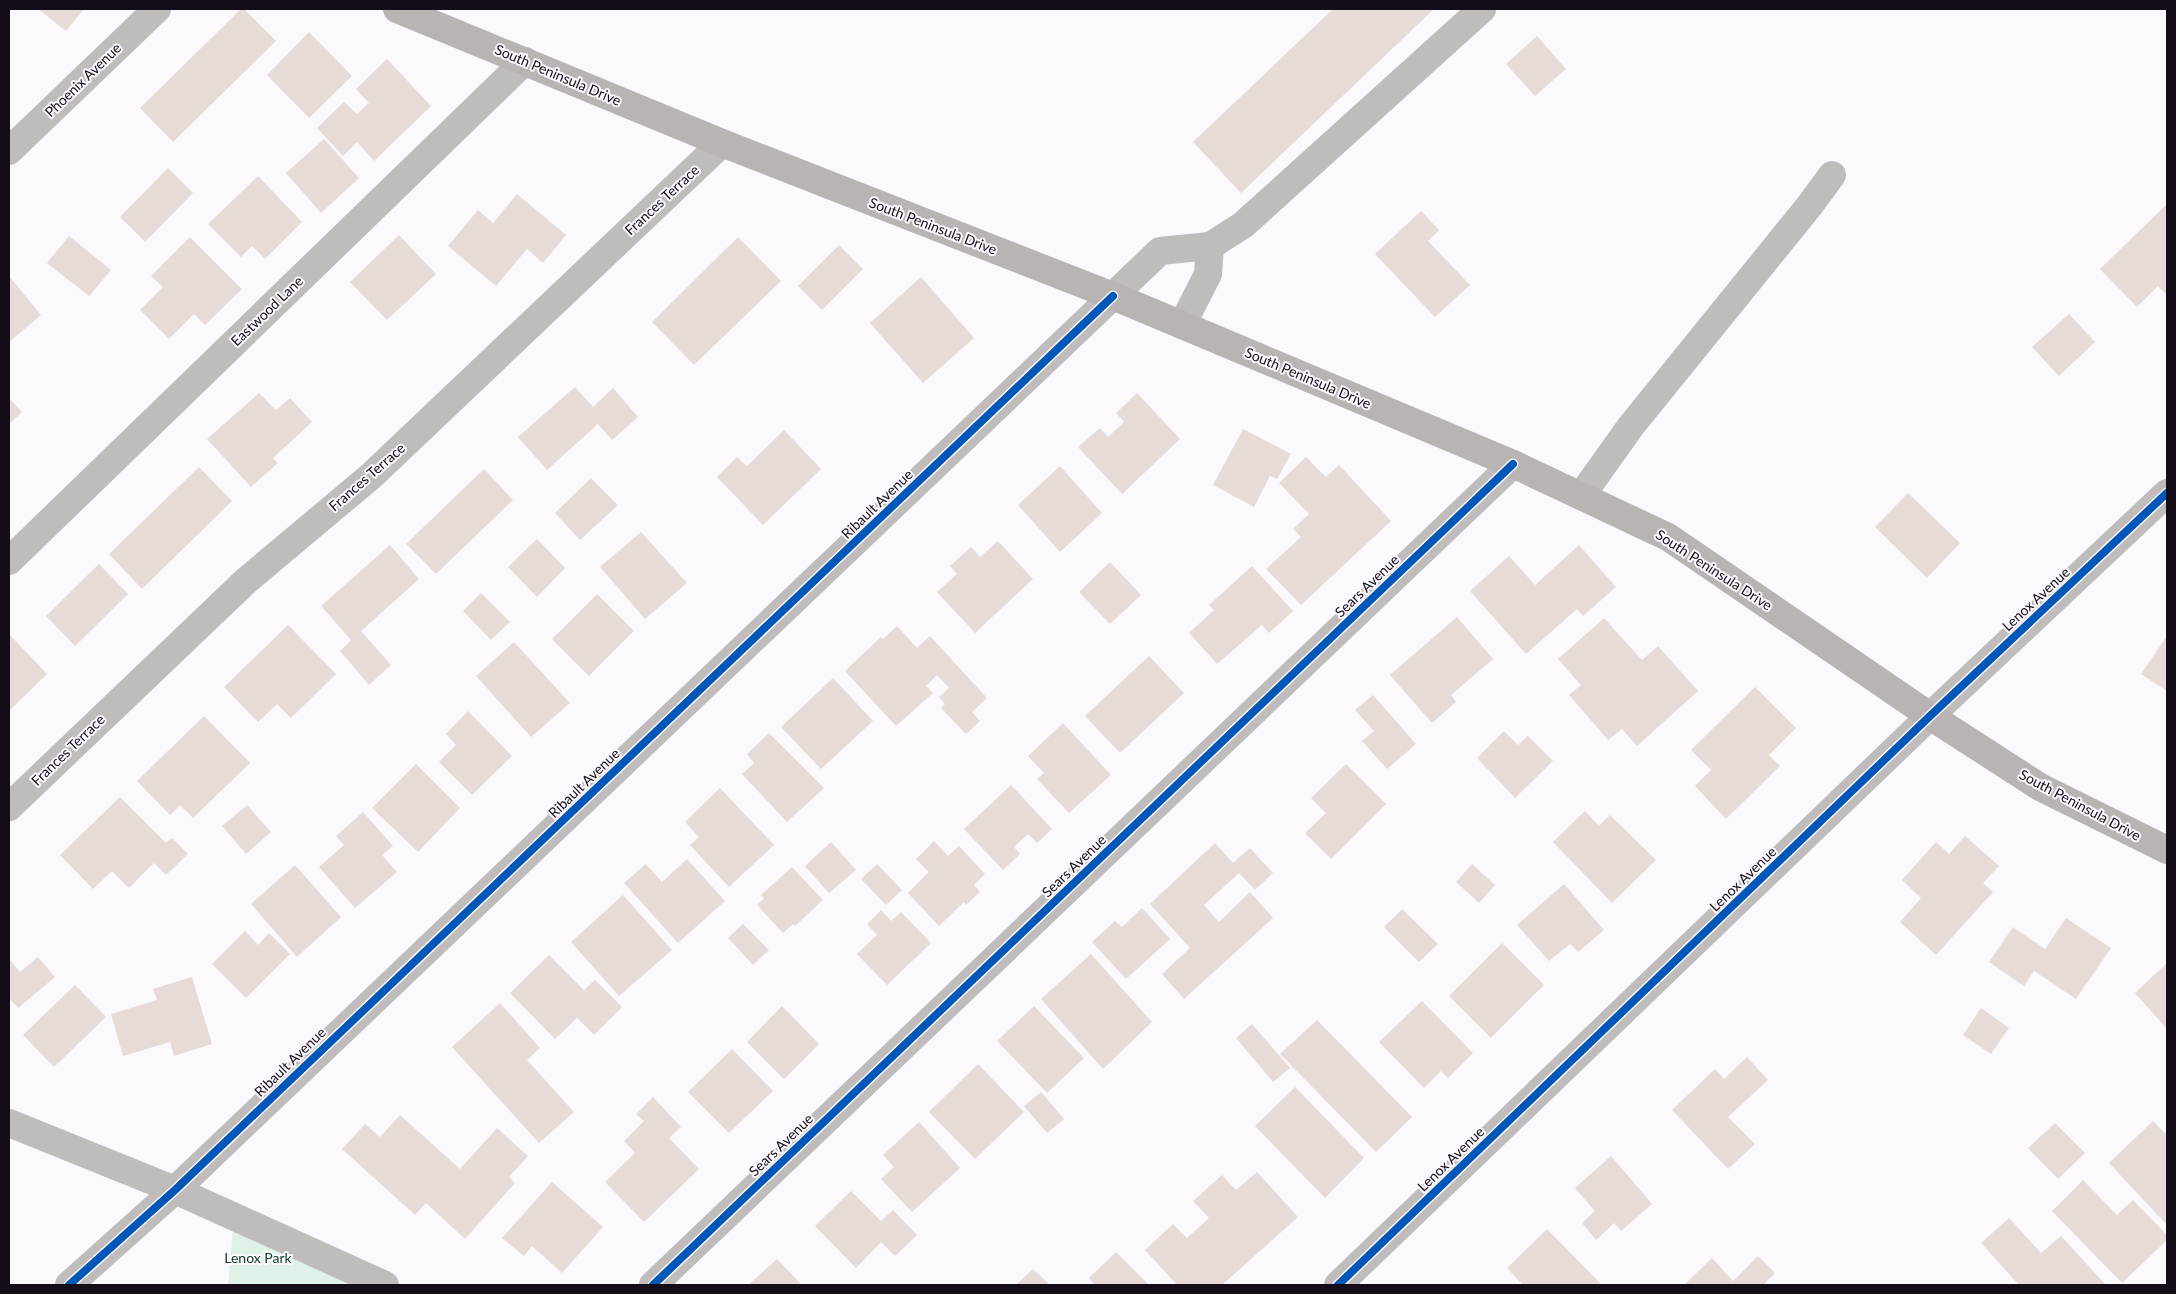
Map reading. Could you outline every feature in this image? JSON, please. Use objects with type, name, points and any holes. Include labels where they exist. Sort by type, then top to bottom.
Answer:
[{"type":"main road","name":"South Peninsula Drive","points":[[397,9],[722,143],[1113,296],[1513,464],[1668,537],[1930,716],[2040,787],[2167,850]]},
{"type":"street","name":"Phoenix Avenue","points":[[9,151],[157,9]]},
{"type":"street","points":[[1182,325],[1208,274],[1210,246],[1244,225],[1482,9]]},
{"type":"street","name":"Eastwood Lane","points":[[9,561],[525,61]]},
{"type":"street","name":"Frances Terrace","points":[[9,807],[247,580],[371,476],[722,143]]},
{"type":"street","points":[[1581,496],[1631,426],[1810,206],[1832,175]]},
{"type":"street","name":"Ribault Avenue","points":[[69,1285],[174,1190],[1160,251],[1210,246]]},
{"type":"street","name":"Sears Avenue","points":[[653,1285],[1513,464]]},
{"type":"street","name":"Lenox Avenue","points":[[1338,1285],[1930,716],[2167,493]]},
{"type":"street","points":[[9,1123],[174,1190],[372,1283]]},
{"type":"green space","name":"Lenox Park","points":[[234,1217],[384,1285],[228,1285]]},
{"type":"building","points":[[38,9],[84,9],[66,31]]},
{"type":"building","points":[[241,9],[244,9],[276,41],[173,142],[140,108]]},
{"type":"building","points":[[1333,9],[1434,9],[1241,193],[1193,142]]},
{"type":"building","points":[[309,32],[352,76],[309,118],[267,75]]},
{"type":"building","points":[[1537,36],[1566,69],[1535,96],[1506,64]]},
{"type":"building","points":[[387,59],[431,106],[374,161],[357,142],[343,156],[317,128],[344,102],[357,114],[369,103],[356,89]]},
{"type":"building","points":[[324,139],[359,178],[321,213],[286,173]]},
{"type":"building","points":[[168,168],[193,193],[145,242],[120,217]]},
{"type":"building","points":[[258,176],[302,222],[265,259],[252,246],[241,257],[208,224]]},
{"type":"building","points":[[517,194],[566,235],[543,263],[527,249],[496,286],[448,246],[478,210],[493,223]]},
{"type":"building","points":[[2167,204],[2167,295],[2158,286],[2137,307],[2100,269]]},
{"type":"building","points":[[1421,211],[1439,230],[1428,241],[1470,285],[1435,317],[1375,254]]},
{"type":"building","points":[[399,235],[436,274],[387,320],[350,282]]},
{"type":"building","points":[[69,236],[111,270],[89,296],[47,263]]},
{"type":"building","points":[[190,237],[242,289],[205,325],[194,314],[169,339],[140,310],[163,287],[151,276]]},
{"type":"building","points":[[738,237],[781,281],[694,365],[652,322]]},
{"type":"building","points":[[839,245],[863,269],[822,310],[798,286]]},
{"type":"building","points":[[9,276],[41,315],[9,342]]},
{"type":"building","points":[[921,277],[974,338],[923,383],[870,323]]},
{"type":"building","points":[[2069,314],[2095,342],[2059,376],[2032,347]]},
{"type":"building","points":[[575,387],[593,407],[613,388],[638,417],[612,440],[598,424],[547,470],[518,437]]},
{"type":"building","points":[[259,393],[276,410],[290,398],[312,422],[273,458],[278,463],[251,487],[207,439]]},
{"type":"building","points":[[1137,393],[1180,439],[1122,494],[1078,447],[1100,428],[1108,437],[1124,422],[1116,413]]},
{"type":"building","points":[[9,398],[22,412],[9,424]]},
{"type":"building","points":[[1243,429],[1291,454],[1277,479],[1270,476],[1254,507],[1213,485]]},
{"type":"building","points":[[784,430],[821,469],[763,525],[717,477],[737,457],[747,466]]},
{"type":"building","points":[[1306,457],[1326,477],[1339,465],[1391,521],[1301,605],[1266,569],[1301,537],[1293,529],[1309,514],[1279,483]]},
{"type":"building","points":[[1060,466],[1102,513],[1060,552],[1018,505]]},
{"type":"building","points":[[199,467],[232,501],[142,589],[109,554]]},
{"type":"building","points":[[484,469],[513,500],[436,574],[406,544]]},
{"type":"building","points":[[591,478],[618,505],[580,540],[555,513]]},
{"type":"building","points":[[1908,493],[1960,543],[1927,578],[1875,527]]},
{"type":"building","points":[[641,532],[687,583],[645,619],[600,567]]},
{"type":"building","points":[[537,539],[565,568],[537,597],[508,567]]},
{"type":"building","points":[[998,541],[1033,579],[975,633],[937,592],[957,574],[950,566],[971,547],[980,557]]},
{"type":"building","points":[[390,545],[419,579],[361,631],[391,665],[369,685],[340,651],[351,640],[321,606]]},
{"type":"building","points":[[1579,545],[1616,587],[1583,616],[1577,609],[1526,654],[1470,591],[1509,556],[1535,585]]},
{"type":"building","points":[[1110,562],[1141,595],[1110,624],[1079,592]]},
{"type":"building","points":[[99,564],[128,594],[75,646],[46,616]]},
{"type":"building","points":[[1252,566],[1293,611],[1269,633],[1262,625],[1217,664],[1189,633],[1214,610],[1209,605]]},
{"type":"building","points":[[481,593],[510,622],[491,640],[463,611]]},
{"type":"building","points":[[597,594],[634,631],[589,676],[552,639]]},
{"type":"building","points":[[1457,617],[1493,659],[1451,695],[1456,702],[1432,723],[1390,675]]},
{"type":"building","points":[[1604,618],[1642,660],[1658,646],[1698,691],[1637,746],[1622,729],[1608,740],[1569,695],[1581,685],[1558,659]]},
{"type":"building","points":[[288,625],[336,674],[291,718],[277,704],[258,722],[224,687]]},
{"type":"building","points":[[897,626],[917,648],[930,636],[987,698],[972,712],[980,721],[966,734],[941,708],[945,704],[939,697],[949,688],[937,675],[926,686],[933,693],[896,726],[845,671],[881,637],[883,639]]},
{"type":"building","points":[[9,634],[47,674],[9,711]]},
{"type":"building","points":[[2167,636],[2167,691],[2141,674]]},
{"type":"building","points":[[514,642],[570,703],[531,737],[476,676]]},
{"type":"building","points":[[1149,656],[1184,693],[1120,753],[1085,716]]},
{"type":"building","points":[[833,678],[873,721],[821,769],[781,727]]},
{"type":"building","points":[[1755,687],[1796,728],[1769,755],[1780,766],[1726,819],[1695,786],[1711,770],[1691,750]]},
{"type":"building","points":[[1373,695],[1416,744],[1387,769],[1362,741],[1374,731],[1355,710]]},
{"type":"building","points":[[468,711],[512,756],[472,795],[439,762],[456,745],[446,734]]},
{"type":"building","points":[[204,716],[250,763],[193,818],[180,805],[170,815],[137,781]]},
{"type":"building","points":[[1063,723],[1111,775],[1069,813],[1037,779],[1044,773],[1028,756]]},
{"type":"building","points":[[1504,731],[1518,745],[1528,736],[1553,761],[1515,798],[1477,758]]},
{"type":"building","points":[[769,733],[824,788],[787,822],[742,774],[754,763],[747,754]]},
{"type":"building","points":[[416,764],[460,808],[418,852],[372,808]]},
{"type":"building","points":[[1346,764],[1386,804],[1331,859],[1305,833],[1326,813],[1311,798]]},
{"type":"building","points":[[1011,785],[1052,829],[1037,843],[1028,834],[1014,847],[1020,854],[1003,870],[964,829]]},
{"type":"building","points":[[720,788],[774,845],[729,887],[690,845],[699,837],[685,822]]},
{"type":"building","points":[[120,797],[166,843],[172,838],[188,854],[166,875],[154,863],[129,888],[112,871],[93,889],[60,855]]},
{"type":"building","points":[[247,805],[271,832],[246,854],[222,826]]},
{"type":"building","points":[[1585,811],[1599,826],[1610,815],[1656,860],[1612,903],[1553,842]]},
{"type":"building","points":[[363,812],[393,846],[382,855],[397,872],[355,908],[319,867],[344,845],[336,836]]},
{"type":"building","points":[[1965,836],[1999,866],[1983,883],[1993,892],[1936,955],[1900,922],[1921,898],[1902,880],[1936,842],[1949,854]]},
{"type":"building","points":[[934,841],[948,856],[959,846],[985,874],[974,885],[980,892],[966,905],[964,902],[939,926],[908,893],[929,872],[916,859]]},
{"type":"building","points":[[831,842],[856,870],[829,893],[805,866]]},
{"type":"building","points":[[1215,843],[1233,863],[1250,848],[1273,873],[1255,890],[1239,873],[1204,905],[1219,922],[1250,892],[1273,918],[1184,999],[1162,974],[1190,948],[1150,904]]},
{"type":"building","points":[[687,859],[725,901],[678,943],[624,883],[646,864],[662,882]]},
{"type":"building","points":[[877,864],[902,890],[886,905],[861,879]]},
{"type":"building","points":[[1472,864],[1495,885],[1479,903],[1456,882]]},
{"type":"building","points":[[295,865],[341,917],[297,957],[251,904]]},
{"type":"building","points":[[792,867],[823,900],[795,926],[793,924],[783,933],[757,905],[764,898],[761,895]]},
{"type":"building","points":[[1564,884],[1604,930],[1578,952],[1570,944],[1549,961],[1517,925]]},
{"type":"building","points":[[623,895],[672,950],[619,996],[571,942]]},
{"type":"building","points":[[1142,908],[1170,939],[1126,979],[1092,942],[1115,921],[1122,927]]},
{"type":"building","points":[[1402,909],[1438,944],[1419,962],[1384,927]]},
{"type":"building","points":[[881,910],[891,921],[901,912],[931,943],[887,985],[857,954],[877,935],[867,924]]},
{"type":"building","points":[[2066,918],[2111,948],[2076,999],[2034,971],[2024,986],[1989,962],[2013,927],[2045,949]]},
{"type":"building","points":[[743,924],[769,950],[753,965],[728,938]]},
{"type":"building","points":[[245,931],[258,945],[269,933],[290,954],[246,998],[212,964]]},
{"type":"building","points":[[1502,943],[1544,985],[1491,1038],[1449,996]]},
{"type":"building","points":[[1091,954],[1152,1022],[1103,1069],[1041,999]]},
{"type":"building","points":[[549,955],[584,990],[595,980],[622,1007],[594,1035],[577,1018],[555,1039],[510,993]]},
{"type":"building","points":[[38,957],[55,977],[18,1008],[9,998],[9,959],[20,972]]},
{"type":"building","points":[[2167,963],[2167,1029],[2135,993]]},
{"type":"building","points":[[192,977],[212,1044],[174,1056],[170,1042],[123,1056],[111,1014],[157,1000],[153,989]]},
{"type":"building","points":[[75,985],[106,1017],[54,1067],[23,1035]]},
{"type":"building","points":[[1422,1001],[1473,1053],[1448,1078],[1441,1071],[1424,1088],[1379,1042]]},
{"type":"building","points":[[500,1003],[540,1048],[527,1060],[574,1112],[539,1143],[452,1047]]},
{"type":"building","points":[[782,1006],[819,1044],[784,1079],[747,1042]]},
{"type":"building","points":[[1034,1006],[1084,1058],[1047,1093],[997,1041]]},
{"type":"building","points":[[1981,1008],[2009,1028],[1991,1054],[1963,1035]]},
{"type":"building","points":[[1317,1020],[1412,1117],[1376,1152],[1280,1054]]},
{"type":"building","points":[[1252,1024],[1290,1068],[1273,1082],[1236,1038]]},
{"type":"building","points":[[732,1049],[773,1091],[729,1133],[688,1092]]},
{"type":"building","points":[[1747,1057],[1768,1080],[1728,1117],[1755,1144],[1728,1169],[1672,1110],[1715,1069],[1724,1079]]},
{"type":"building","points":[[978,1064],[1024,1112],[975,1159],[929,1112]]},
{"type":"building","points":[[1295,1087],[1364,1158],[1325,1198],[1255,1126]]},
{"type":"building","points":[[1041,1092],[1064,1119],[1047,1133],[1024,1106]]},
{"type":"building","points":[[653,1097],[681,1127],[669,1138],[699,1169],[644,1222],[605,1182],[635,1153],[624,1141],[644,1121],[636,1114]]},
{"type":"building","points":[[400,1115],[460,1169],[497,1128],[528,1156],[509,1177],[515,1183],[465,1239],[426,1203],[415,1215],[342,1149],[365,1124],[380,1137]]},
{"type":"building","points":[[2153,1121],[2167,1135],[2167,1225],[2109,1163]]},
{"type":"building","points":[[919,1122],[960,1168],[912,1212],[881,1179],[894,1167],[883,1155]]},
{"type":"building","points":[[2055,1123],[2085,1153],[2058,1179],[2028,1148]]},
{"type":"building","points":[[1611,1156],[1652,1204],[1621,1231],[1614,1223],[1596,1240],[1582,1223],[1595,1211],[1575,1188]]},
{"type":"building","points":[[1257,1172],[1298,1217],[1222,1285],[1177,1285],[1145,1250],[1173,1224],[1187,1238],[1209,1218],[1193,1201],[1222,1175],[1236,1190]]},
{"type":"building","points":[[2083,1180],[2117,1215],[2133,1200],[2167,1235],[2167,1240],[2122,1283],[2052,1211]]},
{"type":"building","points":[[552,1182],[603,1227],[562,1273],[532,1246],[524,1256],[502,1238]]},
{"type":"building","points":[[851,1191],[881,1221],[893,1210],[917,1235],[895,1256],[881,1242],[856,1268],[815,1226]]},
{"type":"building","points":[[2009,1218],[2041,1253],[2061,1236],[2106,1285],[2019,1285],[1981,1243]]},
{"type":"building","points":[[1547,1229],[1602,1285],[1523,1285],[1507,1268]]},
{"type":"building","points":[[1116,1252],[1149,1285],[1095,1285],[1089,1278]]},
{"type":"building","points":[[1758,1256],[1775,1273],[1763,1285],[1684,1285],[1712,1258],[1733,1281]]},
{"type":"building","points":[[777,1259],[802,1285],[748,1285]]},
{"type":"building","points":[[1033,1269],[1050,1285],[1016,1285]]},
{"type":"cycle path","points":[[69,1285],[175,1190],[1113,296]]},
{"type":"cycle path","points":[[653,1285],[1513,464]]},
{"type":"cycle path","points":[[1338,1285],[1930,716],[2167,493]]}]
